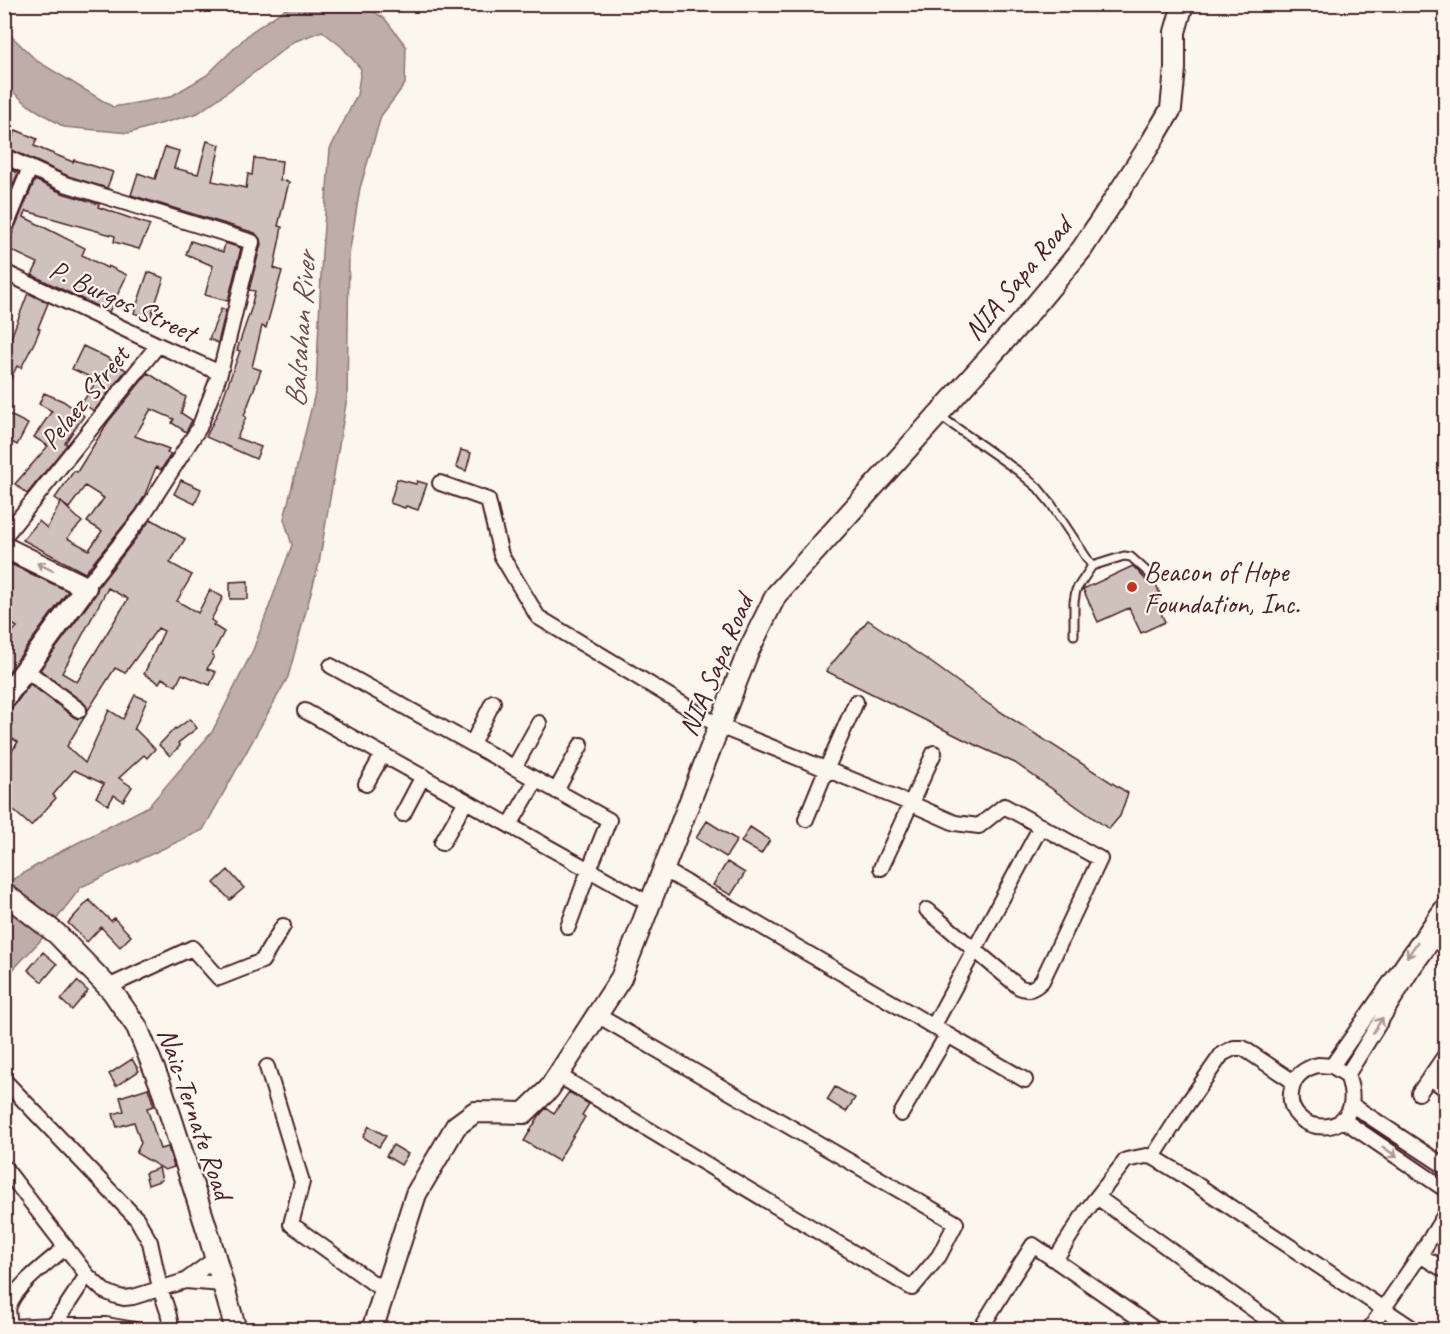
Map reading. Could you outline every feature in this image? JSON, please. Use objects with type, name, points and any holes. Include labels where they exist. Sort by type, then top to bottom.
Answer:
[{"type":"street","name":"NIA Sapa Road","points":[[372,1329],[416,1194],[456,1126],[475,1112],[524,1113],[549,1089],[621,978],[748,652],[776,595],[1023,320],[1082,249],[1171,109],[1175,69],[1175,32],[1183,4]]},
{"type":"street","points":[[4,156],[65,184],[252,242],[220,373],[199,428],[143,515],[86,587],[4,699]]},
{"type":"street","points":[[4,231],[30,168]]},
{"type":"street","name":"P. Burgos Street","points":[[4,272],[220,373]]},
{"type":"street","name":"Pelaez Street","points":[[4,537],[158,345]]},
{"type":"street","points":[[440,483],[488,500],[501,555],[538,618],[719,726],[955,823],[979,826],[1004,806],[1101,859],[1042,981],[1032,989],[1025,990],[1019,987],[927,910]]},
{"type":"street","points":[[4,547],[86,587]]},
{"type":"street","points":[[331,666],[609,819],[568,927]]},
{"type":"street","points":[[26,670],[80,710]]},
{"type":"street","points":[[472,744],[493,702]]},
{"type":"street","points":[[806,819],[856,702]]},
{"type":"street","points":[[305,711],[650,904]]},
{"type":"street","points":[[514,768],[539,723]]},
{"type":"street","points":[[556,791],[581,745]]},
{"type":"street","points":[[366,784],[383,753]]},
{"type":"street","points":[[881,868],[934,753]]},
{"type":"street","points":[[403,814],[423,777]]},
{"type":"street","points":[[510,825],[536,780]]},
{"type":"street","points":[[442,843],[466,801]]},
{"type":"street","points":[[933,1027],[1041,826]]},
{"type":"street","points":[[663,869],[1025,1080]]},
{"type":"street","name":"Naic-Ternate Road","points":[[4,893],[57,934],[108,987],[137,1027],[161,1086],[236,1329]]},
{"type":"street","points":[[1332,1066],[1446,902]]},
{"type":"street","points":[[1347,1075],[1411,972],[1446,923]]},
{"type":"street","points":[[108,987],[192,948],[219,978],[262,961],[283,926]]},
{"type":"street","points":[[558,1075],[912,1288],[939,1256],[956,1222],[597,1015]]},
{"type":"street","points":[[901,1114],[947,1035]]},
{"type":"street","points":[[1153,1157],[1222,1054],[1234,1048],[1243,1048],[1294,1082]]},
{"type":"street","points":[[1419,1093],[1446,1054]]},
{"type":"street","points":[[1318,1065],[1332,1066],[1347,1075],[1353,1095],[1352,1105],[1342,1119],[1331,1126],[1321,1127],[1302,1120],[1295,1112],[1291,1092],[1294,1082],[1308,1068],[1318,1065]]},
{"type":"street","points":[[267,1067],[302,1182],[291,1224],[384,1291]]},
{"type":"street","points":[[1430,1078],[1446,1089]]},
{"type":"street","points":[[4,1080],[137,1219],[150,1242],[172,1329]]},
{"type":"street","points":[[1352,1105],[1446,1167]]},
{"type":"street","points":[[1342,1119],[1446,1190]]},
{"type":"street","points":[[1055,1260],[1096,1197],[1126,1160],[1153,1157],[1415,1329]]},
{"type":"street","points":[[4,1167],[87,1275],[104,1291],[124,1298],[132,1297],[185,1281],[216,1259]]},
{"type":"street","points":[[1096,1197],[1282,1329]]},
{"type":"street","points":[[1369,1329],[1446,1213]]},
{"type":"street","points":[[980,1329],[1033,1245],[1156,1329]]},
{"type":"street","points":[[66,1247],[31,1276],[15,1293],[8,1307],[11,1328],[106,1325],[135,1329]]},
{"type":"street","points":[[1420,1255],[1446,1271]]},
{"type":"street","points":[[54,1325],[87,1275]]},
{"type":"street","points":[[185,1281],[223,1284]]},
{"type":"lane","points":[[938,415],[1018,471],[1038,488],[1092,566]]},
{"type":"lane","points":[[1074,635],[1076,590],[1092,566],[1124,556],[1131,557],[1155,579]]},
{"type":"shaded area","points":[[295,5],[364,5],[385,19],[406,46],[405,84],[381,116],[360,188],[349,255],[347,398],[319,563],[288,677],[203,830],[81,887],[40,941],[5,978],[5,884],[56,854],[149,806],[212,732],[253,650],[292,545],[284,519],[316,389],[322,252],[330,149],[357,95],[361,69],[342,47],[322,31],[293,42],[198,113],[129,133],[64,127],[28,105],[5,85],[4,29],[37,61],[113,107],[170,97],[207,75],[251,32]]},
{"type":"building","points":[[16,130],[37,139],[34,146],[73,162],[74,160],[113,172],[107,188],[68,176],[8,148]]},
{"type":"building","points":[[207,141],[220,145],[212,181],[246,188],[248,174],[252,175],[254,158],[282,161],[280,180],[289,182],[278,226],[282,227],[274,268],[282,271],[266,328],[262,326],[252,367],[261,370],[237,438],[261,447],[256,459],[206,437],[218,412],[240,351],[237,350],[253,303],[255,291],[249,290],[261,244],[260,239],[255,233],[131,195],[138,173],[155,179],[165,147],[179,151],[174,168],[198,174]]},
{"type":"building","points":[[4,166],[18,173],[4,206]]},
{"type":"building","points":[[35,180],[62,193],[99,204],[98,207],[150,225],[139,249],[114,242],[115,236],[26,211],[24,217],[85,248],[82,255],[127,275],[109,312],[32,275],[38,263],[4,247],[4,240],[12,234]]},
{"type":"building","points":[[191,241],[223,252],[225,243],[241,248],[228,301],[205,295],[213,266],[186,254]]},
{"type":"building","points":[[148,272],[164,278],[150,319],[134,313]]},
{"type":"building","points":[[28,293],[48,303],[35,341],[21,368],[17,366],[4,393],[4,340],[9,343]]},
{"type":"building","points":[[221,309],[226,310],[218,343],[209,339]]},
{"type":"building","points":[[83,346],[126,370],[94,411],[82,403],[97,380],[72,369]]},
{"type":"building","points":[[148,373],[186,397],[181,413],[192,420],[186,432],[172,423],[174,419],[151,409],[135,436],[169,449],[167,453],[171,454],[161,470],[156,467],[136,510],[85,573],[23,540],[39,521],[47,528],[61,502],[55,498],[74,471],[77,472],[108,422]],"holes":[[[85,486],[104,498],[87,522],[102,531],[89,550],[67,538],[82,522],[62,503],[69,508]]]},
{"type":"building","points":[[44,393],[63,401],[84,416],[65,443],[66,446],[27,494],[15,484],[48,446],[34,437],[52,411],[39,404]]},
{"type":"building","points":[[4,412],[28,424],[17,445],[4,438]]},
{"type":"building","points":[[461,450],[471,453],[466,471],[456,467]]},
{"type":"building","points":[[397,479],[416,484],[417,481],[427,484],[418,510],[390,503]]},
{"type":"building","points":[[181,480],[201,489],[195,504],[174,494]]},
{"type":"building","points":[[151,519],[185,539],[170,563],[192,575],[177,601],[198,613],[210,590],[223,597],[211,620],[215,623],[213,625],[224,632],[207,669],[216,672],[210,685],[182,674],[176,686],[162,678],[159,683],[144,674],[164,631],[158,628],[125,673],[115,668],[87,712],[84,703],[40,670],[96,594],[98,587]],"holes":[[[108,588],[128,599],[77,682],[62,673]]]},
{"type":"building","points":[[4,561],[68,591],[4,678],[4,642],[17,627],[4,619]]},
{"type":"building","points":[[1133,566],[1146,580],[1156,584],[1161,597],[1155,600],[1165,622],[1141,633],[1129,608],[1098,622],[1083,589]]},
{"type":"building","points":[[248,581],[248,599],[230,599],[230,582]]},
{"type":"building","points":[[868,620],[990,705],[1128,793],[1120,816],[1109,829],[1015,763],[826,671]]},
{"type":"building","points":[[30,684],[74,717],[78,719],[85,716],[67,746],[85,763],[109,710],[123,719],[135,695],[147,700],[134,730],[155,749],[147,758],[144,755],[119,778],[132,787],[123,801],[114,795],[108,805],[96,797],[104,784],[74,770],[53,795],[56,798],[31,826],[4,802],[4,759],[18,742],[4,734],[4,711],[14,706]]},
{"type":"building","points":[[190,719],[197,728],[178,743],[180,746],[170,756],[159,745],[175,728]]},
{"type":"building","points":[[707,821],[737,840],[726,857],[696,838]]},
{"type":"building","points":[[750,827],[770,840],[761,854],[741,842]]},
{"type":"building","points":[[727,862],[745,873],[731,895],[713,885]]},
{"type":"building","points":[[228,870],[244,888],[230,900],[214,883]]},
{"type":"building","points":[[89,900],[111,921],[114,918],[131,936],[120,947],[101,927],[87,942],[68,923]]},
{"type":"building","points":[[43,952],[57,964],[42,982],[28,970]]},
{"type":"building","points":[[77,981],[88,991],[72,1010],[61,1000]]},
{"type":"building","points":[[132,1059],[139,1071],[116,1086],[109,1074]]},
{"type":"building","points":[[835,1087],[855,1098],[846,1112],[827,1100]]},
{"type":"building","points":[[148,1088],[154,1106],[147,1108],[160,1149],[168,1147],[174,1167],[165,1170],[136,1153],[141,1143],[134,1122],[117,1127],[113,1114],[124,1111],[120,1097]]},
{"type":"building","points":[[569,1092],[589,1104],[582,1115],[585,1117],[558,1161],[524,1141],[546,1108],[554,1113]]},
{"type":"building","points":[[369,1126],[386,1136],[379,1147],[363,1137]]},
{"type":"building","points":[[393,1145],[408,1154],[401,1165],[386,1156]]},
{"type":"building","points":[[159,1168],[162,1180],[148,1185],[145,1173]]},
{"type":"place","name":"Beacon of Hope Foundation, Inc.","points":[[1132,587]]},
{"type":"water label","name":"Balsahan River","points":[[300,330]]}]
